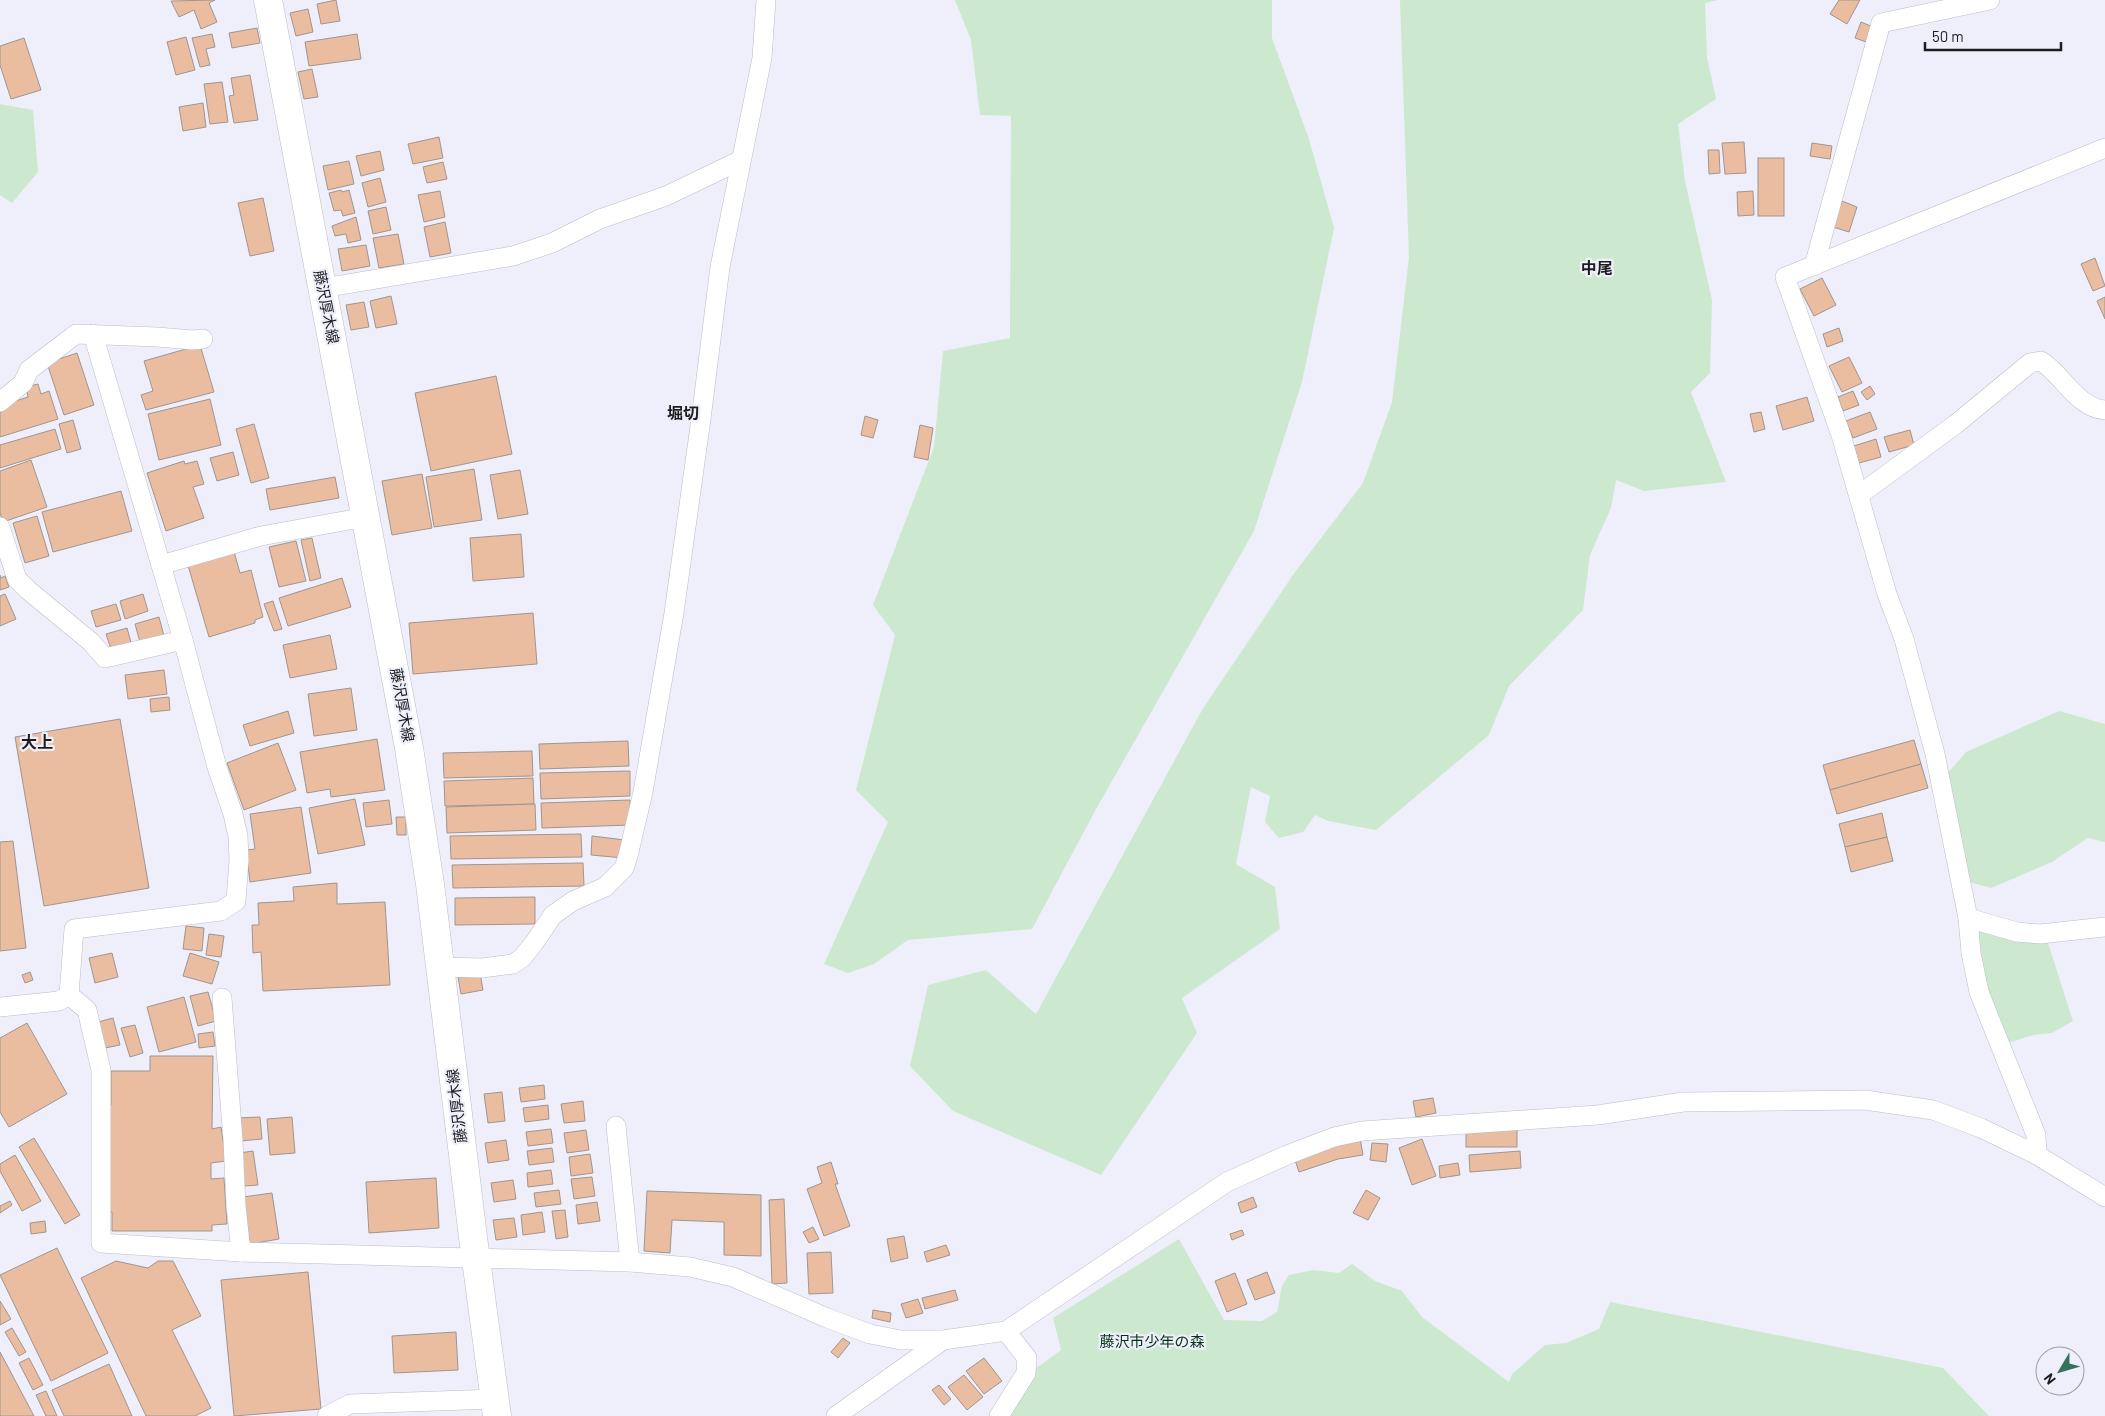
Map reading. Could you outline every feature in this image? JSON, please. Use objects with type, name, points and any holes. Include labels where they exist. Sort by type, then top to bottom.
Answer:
[{"type":"main road","name":"藤沢厚木線","points":[[268,0],[409,748],[440,967],[496,1407]]},
{"type":"street","points":[[440,967],[482,968],[513,964],[522,958],[553,915],[573,901],[605,887],[624,868],[643,792],[674,613],[720,267],[762,58],[766,0]]},
{"type":"street","points":[[1814,266],[1881,23],[1990,0]]},
{"type":"street","points":[[2037,1155],[2036,1135],[1979,992],[1971,952],[1968,918],[1935,754],[1904,639],[1887,594],[1860,495],[1817,362],[1785,277],[2105,148]]},
{"type":"street","points":[[323,288],[513,256],[552,243],[600,219],[666,196],[741,160]]},
{"type":"street","points":[[0,402],[23,383],[29,370],[76,334],[204,339]]},
{"type":"street","points":[[69,995],[74,929],[221,911],[236,901],[239,860],[238,836],[183,640],[93,334]]},
{"type":"street","points":[[1860,495],[1956,424],[2030,363],[2041,361],[2049,366],[2084,402],[2094,409],[2105,410]]},
{"type":"street","points":[[161,565],[261,536],[366,517]]},
{"type":"street","points":[[0,527],[17,579],[91,642],[105,658],[183,640]]},
{"type":"street","points":[[1968,918],[2017,932],[2040,934],[2105,927]]},
{"type":"street","points":[[0,1007],[59,1001],[69,995]]},
{"type":"street","points":[[69,995],[87,1010],[100,1070],[101,1243],[241,1252],[630,1262],[690,1267],[733,1277],[827,1318],[870,1334],[901,1340],[943,1340],[1006,1331],[1227,1182],[1302,1149],[1334,1137],[1362,1131],[1598,1115],[1683,1102],[1865,1100],[1933,1110],[1981,1128],[2037,1155],[2105,1197]]},
{"type":"street","points":[[222,998],[236,1206],[241,1252]]},
{"type":"street","points":[[616,1126],[630,1262]]},
{"type":"street","points":[[999,1416],[1026,1373],[1027,1358],[1006,1331]]},
{"type":"street","points":[[836,1416],[943,1340]]},
{"type":"street","points":[[326,1416],[350,1404],[496,1407]]},
{"type":"green space","points":[[955,0],[1272,0],[1272,38],[1309,139],[1334,228],[1302,382],[1254,531],[1095,811],[1032,929],[908,940],[874,964],[848,973],[824,964],[888,822],[856,790],[895,635],[873,605],[934,447],[943,351],[1010,338],[1011,116],[980,115],[971,40]]},
{"type":"green space","points":[[1400,0],[1718,0],[1705,3],[1707,57],[1716,99],[1678,124],[1685,181],[1712,300],[1710,373],[1691,392],[1726,482],[1644,491],[1616,480],[1611,508],[1590,555],[1583,610],[1509,686],[1489,735],[1376,830],[1328,821],[1315,815],[1303,832],[1279,838],[1265,822],[1270,796],[1251,787],[1236,864],[1275,887],[1280,929],[1182,998],[1197,1033],[1101,1175],[953,1111],[910,1066],[928,985],[986,970],[1036,1014],[1202,710],[1295,572],[1363,483],[1392,402],[1409,257]]},
{"type":"green space","points":[[0,104],[33,110],[38,172],[12,203],[0,195]]},
{"type":"green space","points":[[2059,711],[2105,724],[2105,842],[2088,838],[2052,862],[1991,888],[1962,880],[1945,776],[1966,752]]},
{"type":"green space","points":[[1983,925],[2047,940],[2073,1021],[2052,1033],[2033,1035],[2004,1044],[1993,1020],[1975,931]]},
{"type":"green space","name":"藤沢市少年の森","points":[[1179,1239],[1224,1320],[1262,1321],[1277,1312],[1282,1286],[1289,1275],[1313,1270],[1339,1273],[1352,1264],[1375,1281],[1402,1291],[1422,1317],[1509,1382],[1512,1374],[1545,1345],[1566,1343],[1599,1329],[1610,1302],[1943,1368],[1989,1416],[1002,1416],[1031,1372],[1061,1350],[1053,1318]]},
{"type":"building","points":[[215,0],[209,3],[217,22],[201,29],[194,10],[179,17],[171,1]]},
{"type":"building","points":[[336,0],[340,21],[321,24],[317,4]]},
{"type":"building","points":[[1839,0],[1860,0],[1847,24],[1830,14]]},
{"type":"building","points":[[308,9],[313,32],[296,36],[290,13]]},
{"type":"building","points":[[1861,22],[1878,29],[1872,44],[1855,38]]},
{"type":"building","points":[[257,28],[260,43],[232,48],[229,33]]},
{"type":"building","points":[[212,34],[215,47],[206,49],[210,65],[200,67],[192,38]]},
{"type":"building","points":[[357,34],[361,59],[309,66],[305,42]]},
{"type":"building","points":[[186,37],[195,70],[176,75],[167,42]]},
{"type":"building","points":[[24,38],[41,90],[11,99],[0,65],[0,46]]},
{"type":"building","points":[[312,69],[318,97],[304,99],[298,72]]},
{"type":"building","points":[[250,75],[258,120],[234,123],[229,96],[234,95],[231,78]]},
{"type":"building","points":[[222,82],[228,122],[210,124],[204,84]]},
{"type":"building","points":[[203,103],[206,127],[183,131],[179,107]]},
{"type":"building","points":[[439,137],[443,158],[413,164],[408,144]]},
{"type":"building","points":[[1744,142],[1746,173],[1725,174],[1722,143]]},
{"type":"building","points":[[1812,143],[1832,146],[1830,159],[1810,156]]},
{"type":"building","points":[[1708,150],[1719,150],[1720,173],[1709,174]]},
{"type":"building","points":[[380,151],[384,170],[361,176],[356,156]]},
{"type":"building","points":[[1758,158],[1784,158],[1784,216],[1758,216]]},
{"type":"building","points":[[349,161],[354,184],[328,190],[323,166]]},
{"type":"building","points":[[443,162],[447,179],[427,183],[423,167]]},
{"type":"building","points":[[380,178],[386,202],[368,207],[362,183]]},
{"type":"building","points":[[341,190],[342,192],[349,190],[355,213],[343,216],[341,210],[334,211],[329,193]]},
{"type":"building","points":[[440,191],[445,217],[424,222],[418,195]]},
{"type":"building","points":[[1753,191],[1754,215],[1738,216],[1737,192]]},
{"type":"building","points":[[263,198],[274,251],[250,256],[238,203]]},
{"type":"building","points":[[1842,201],[1857,207],[1849,232],[1833,227]]},
{"type":"building","points":[[386,207],[391,230],[373,234],[368,211]]},
{"type":"building","points":[[356,217],[361,240],[348,243],[346,234],[335,236],[332,226]]},
{"type":"building","points":[[445,222],[451,253],[430,257],[424,227]]},
{"type":"building","points":[[398,234],[404,264],[379,268],[373,238]]},
{"type":"building","points":[[366,245],[370,266],[342,271],[338,249]]},
{"type":"building","points":[[2095,258],[2105,286],[2093,291],[2081,264]]},
{"type":"building","points":[[1822,278],[1836,305],[1814,316],[1800,289]]},
{"type":"building","points":[[391,296],[397,324],[376,328],[370,301]]},
{"type":"building","points":[[2105,297],[2105,319],[2097,301]]},
{"type":"building","points":[[364,302],[369,327],[351,330],[346,305]]},
{"type":"building","points":[[1839,328],[1843,341],[1827,347],[1823,334]]},
{"type":"building","points":[[200,345],[214,392],[146,410],[141,395],[153,391],[144,361]]},
{"type":"building","points":[[77,353],[94,405],[64,415],[47,363]]},
{"type":"building","points":[[1849,357],[1862,383],[1842,392],[1829,366]]},
{"type":"building","points":[[496,376],[512,454],[431,471],[415,393]]},
{"type":"building","points":[[38,384],[41,394],[49,391],[58,419],[0,437],[0,406],[28,397],[26,387]]},
{"type":"building","points":[[1870,386],[1875,394],[1867,400],[1861,392]]},
{"type":"building","points":[[1853,391],[1859,405],[1843,411],[1838,397]]},
{"type":"building","points":[[1807,397],[1814,421],[1783,430],[1776,406]]},
{"type":"building","points":[[210,399],[221,445],[159,460],[148,414]]},
{"type":"building","points":[[1761,412],[1765,429],[1754,432],[1750,414]]},
{"type":"building","points":[[1870,412],[1877,429],[1853,438],[1846,421]]},
{"type":"building","points":[[865,416],[878,420],[873,438],[861,435]]},
{"type":"building","points":[[73,420],[81,449],[67,453],[59,424]]},
{"type":"building","points":[[254,424],[269,478],[251,483],[236,429]]},
{"type":"building","points":[[920,425],[933,428],[928,460],[914,457]]},
{"type":"building","points":[[55,429],[61,449],[0,468],[0,445]]},
{"type":"building","points":[[1910,430],[1914,445],[1889,452],[1884,437]]},
{"type":"building","points":[[1876,439],[1881,457],[1859,463],[1854,446]]},
{"type":"building","points":[[233,452],[239,475],[217,481],[210,458]]},
{"type":"building","points":[[31,460],[47,507],[3,522],[0,513],[0,471]]},
{"type":"building","points":[[184,461],[185,464],[197,461],[204,484],[193,487],[204,518],[166,531],[147,473]]},
{"type":"building","points":[[474,469],[482,520],[434,527],[426,477]]},
{"type":"building","points":[[520,470],[528,514],[498,519],[490,475]]},
{"type":"building","points":[[422,474],[432,528],[392,535],[382,481]]},
{"type":"building","points":[[335,477],[339,498],[270,510],[266,489]]},
{"type":"building","points":[[121,491],[132,531],[53,552],[42,512]]},
{"type":"building","points":[[37,516],[49,556],[25,563],[13,523]]},
{"type":"building","points":[[521,534],[524,577],[473,581],[470,538]]},
{"type":"building","points":[[312,538],[321,578],[310,581],[301,540]]},
{"type":"building","points":[[296,541],[306,581],[279,587],[269,547]]},
{"type":"building","points":[[233,548],[240,573],[251,570],[263,617],[255,620],[255,623],[209,637],[187,562]]},
{"type":"building","points":[[0,575],[1,578],[5,576],[9,587],[0,590]]},
{"type":"building","points":[[342,578],[351,607],[288,626],[279,598]]},
{"type":"building","points":[[5,594],[16,619],[0,626],[0,596]]},
{"type":"building","points":[[143,594],[148,611],[125,619],[120,601]]},
{"type":"building","points":[[273,601],[282,629],[274,631],[264,604]]},
{"type":"building","points":[[116,604],[121,620],[96,627],[91,611]]},
{"type":"building","points":[[533,613],[537,664],[413,674],[409,623]]},
{"type":"building","points":[[159,617],[164,636],[140,642],[135,624]]},
{"type":"building","points":[[127,628],[132,646],[112,652],[106,634]]},
{"type":"building","points":[[330,635],[337,669],[290,678],[283,645]]},
{"type":"building","points":[[164,670],[167,694],[128,699],[125,675]]},
{"type":"building","points":[[351,688],[357,730],[314,736],[308,694]]},
{"type":"building","points":[[169,697],[170,710],[151,712],[150,699]]},
{"type":"building","points":[[288,711],[294,733],[250,746],[243,725]]},
{"type":"building","points":[[120,719],[149,888],[44,906],[15,737]]},
{"type":"building","points":[[377,739],[385,790],[331,797],[330,789],[307,793],[300,752]]},
{"type":"building","points":[[1914,740],[1921,764],[1830,790],[1823,765]]},
{"type":"building","points":[[628,741],[629,766],[540,769],[539,744]]},
{"type":"building","points":[[278,743],[296,790],[244,810],[227,763]]},
{"type":"building","points":[[532,751],[533,776],[444,778],[443,753]]},
{"type":"building","points":[[1921,764],[1928,788],[1837,814],[1830,790]]},
{"type":"building","points":[[630,771],[630,796],[541,799],[540,773]]},
{"type":"building","points":[[533,778],[534,804],[445,806],[444,781]]},
{"type":"building","points":[[355,799],[365,845],[318,854],[309,808]]},
{"type":"building","points":[[389,800],[392,824],[366,827],[363,803]]},
{"type":"building","points":[[630,800],[631,825],[542,828],[541,803]]},
{"type":"building","points":[[535,804],[536,830],[447,833],[446,807]]},
{"type":"building","points":[[301,807],[311,873],[250,882],[246,850],[255,849],[250,814]]},
{"type":"building","points":[[1882,813],[1887,837],[1845,847],[1839,824]]},
{"type":"building","points":[[396,817],[406,817],[406,835],[397,835]]},
{"type":"building","points":[[581,834],[582,857],[451,859],[450,836]]},
{"type":"building","points":[[592,836],[625,840],[624,858],[591,855]]},
{"type":"building","points":[[1887,837],[1893,861],[1851,872],[1845,847]]},
{"type":"building","points":[[13,841],[26,948],[0,951],[0,842]]},
{"type":"building","points":[[583,863],[584,886],[453,888],[452,865]]},
{"type":"building","points":[[337,883],[337,904],[385,902],[390,985],[263,991],[261,952],[253,953],[252,925],[259,925],[258,903],[294,901],[293,887]]},
{"type":"building","points":[[535,897],[535,924],[455,925],[455,898]]},
{"type":"building","points":[[186,926],[204,928],[202,951],[183,949]]},
{"type":"building","points":[[209,934],[224,936],[221,957],[206,955]]},
{"type":"building","points":[[112,953],[118,977],[95,983],[89,958]]},
{"type":"building","points":[[190,953],[219,962],[212,984],[183,976]]},
{"type":"building","points":[[30,972],[33,980],[25,983],[22,975]]},
{"type":"building","points":[[480,973],[483,990],[461,994],[458,977]]},
{"type":"building","points":[[208,992],[216,1021],[198,1026],[190,996]]},
{"type":"building","points":[[184,997],[196,1042],[159,1052],[147,1007]]},
{"type":"building","points":[[113,1018],[120,1045],[105,1048],[98,1022]]},
{"type":"building","points":[[27,1023],[67,1094],[9,1127],[0,1112],[0,1038]]},
{"type":"building","points":[[135,1025],[143,1053],[130,1057],[121,1028]]},
{"type":"building","points":[[213,1032],[215,1046],[199,1048],[198,1034]]},
{"type":"building","points":[[150,1056],[213,1056],[212,1129],[221,1127],[226,1161],[211,1163],[211,1179],[224,1178],[227,1224],[212,1225],[212,1231],[112,1231],[112,1212],[106,1212],[106,1105],[111,1105],[111,1071],[150,1071]]},
{"type":"building","points":[[544,1085],[545,1099],[521,1102],[519,1088]]},
{"type":"building","points":[[502,1092],[505,1121],[488,1123],[484,1094]]},
{"type":"building","points":[[1433,1098],[1436,1113],[1416,1117],[1413,1101]]},
{"type":"building","points":[[583,1101],[585,1121],[564,1123],[561,1104]]},
{"type":"building","points":[[548,1105],[549,1119],[525,1122],[523,1108]]},
{"type":"building","points":[[260,1117],[262,1139],[240,1141],[237,1118]]},
{"type":"building","points":[[292,1117],[295,1153],[270,1155],[267,1119]]},
{"type":"building","points":[[551,1129],[553,1143],[528,1146],[526,1132]]},
{"type":"building","points":[[586,1130],[589,1150],[567,1153],[564,1133]]},
{"type":"building","points":[[1466,1130],[1517,1130],[1517,1147],[1466,1147]]},
{"type":"building","points":[[34,1138],[80,1215],[65,1224],[19,1147]]},
{"type":"building","points":[[1360,1138],[1363,1155],[1338,1159],[1299,1172],[1294,1157]]},
{"type":"building","points":[[1422,1139],[1436,1176],[1412,1185],[1399,1148]]},
{"type":"building","points":[[506,1140],[509,1160],[488,1163],[485,1143]]},
{"type":"building","points":[[1372,1143],[1388,1144],[1386,1162],[1370,1160]]},
{"type":"building","points":[[552,1148],[554,1162],[529,1165],[527,1151]]},
{"type":"building","points":[[253,1151],[258,1185],[244,1186],[239,1153]]},
{"type":"building","points":[[1520,1151],[1521,1168],[1470,1172],[1469,1155]]},
{"type":"building","points":[[590,1154],[593,1173],[571,1176],[569,1157]]},
{"type":"building","points":[[15,1155],[41,1201],[22,1211],[0,1171],[0,1164]]},
{"type":"building","points":[[831,1162],[838,1184],[835,1184],[850,1226],[824,1236],[807,1189],[822,1183],[817,1167]]},
{"type":"building","points":[[1458,1163],[1460,1175],[1440,1178],[1439,1166]]},
{"type":"building","points":[[551,1170],[553,1184],[528,1187],[527,1173]]},
{"type":"building","points":[[592,1177],[595,1196],[574,1199],[571,1179]]},
{"type":"building","points":[[436,1178],[439,1228],[369,1233],[366,1182]]},
{"type":"building","points":[[513,1180],[516,1199],[494,1202],[491,1183]]},
{"type":"building","points":[[559,1190],[561,1204],[536,1207],[534,1193]]},
{"type":"building","points":[[1366,1190],[1380,1198],[1368,1220],[1353,1213]]},
{"type":"building","points":[[647,1191],[761,1195],[761,1256],[724,1255],[724,1222],[672,1220],[670,1253],[644,1251]]},
{"type":"building","points":[[272,1193],[279,1239],[250,1244],[243,1197]]},
{"type":"building","points":[[1253,1197],[1257,1207],[1241,1213],[1238,1203]]},
{"type":"building","points":[[784,1199],[787,1283],[772,1284],[769,1200]]},
{"type":"building","points":[[10,1201],[12,1205],[0,1213],[0,1206]]},
{"type":"building","points":[[597,1202],[600,1221],[578,1224],[576,1205]]},
{"type":"building","points":[[565,1210],[568,1237],[556,1239],[552,1211]]},
{"type":"building","points":[[542,1212],[545,1232],[523,1235],[521,1215]]},
{"type":"building","points":[[514,1218],[517,1237],[496,1240],[493,1220]]},
{"type":"building","points":[[45,1221],[46,1232],[31,1234],[30,1223]]},
{"type":"building","points":[[813,1227],[819,1239],[809,1243],[803,1232]]},
{"type":"building","points":[[1242,1230],[1244,1235],[1232,1240],[1230,1234]]},
{"type":"building","points":[[904,1236],[908,1258],[891,1262],[887,1239]]},
{"type":"building","points":[[946,1245],[950,1255],[927,1262],[924,1252]]},
{"type":"building","points":[[57,1248],[108,1353],[51,1381],[0,1275]]},
{"type":"building","points":[[831,1252],[833,1293],[809,1294],[807,1253]]},
{"type":"building","points":[[116,1261],[148,1268],[158,1261],[173,1261],[201,1316],[172,1330],[211,1408],[195,1416],[146,1416],[81,1278]]},
{"type":"building","points":[[308,1272],[321,1409],[234,1416],[221,1280]]},
{"type":"building","points":[[1267,1272],[1275,1293],[1255,1300],[1247,1280]]},
{"type":"building","points":[[1235,1273],[1247,1304],[1227,1312],[1215,1281]]},
{"type":"building","points":[[955,1290],[958,1300],[925,1309],[922,1298]]},
{"type":"building","points":[[918,1299],[923,1313],[906,1318],[901,1304]]},
{"type":"building","points":[[0,1301],[11,1319],[0,1325]]},
{"type":"building","points":[[873,1310],[891,1313],[890,1322],[872,1318]]},
{"type":"building","points":[[12,1328],[26,1352],[19,1356],[5,1332]]},
{"type":"building","points":[[456,1332],[458,1370],[394,1373],[392,1336]]},
{"type":"building","points":[[843,1338],[850,1343],[838,1358],[831,1352]]},
{"type":"building","points":[[0,1352],[34,1416],[0,1416]]},
{"type":"building","points":[[29,1358],[43,1385],[33,1390],[19,1363]]},
{"type":"building","points":[[984,1358],[1002,1381],[984,1394],[966,1371]]},
{"type":"building","points":[[109,1364],[132,1416],[64,1416],[52,1390]]},
{"type":"building","points":[[964,1375],[983,1397],[967,1410],[948,1387]]},
{"type":"building","points":[[939,1385],[951,1399],[944,1405],[932,1390]]},
{"type":"building","points":[[46,1391],[57,1416],[46,1416],[36,1395]]},
{"type":"district","name":"中尾","points":[[1597,268]]},
{"type":"district","name":"堀切","points":[[683,413]]},
{"type":"district","name":"大上","points":[[37,742]]}]
